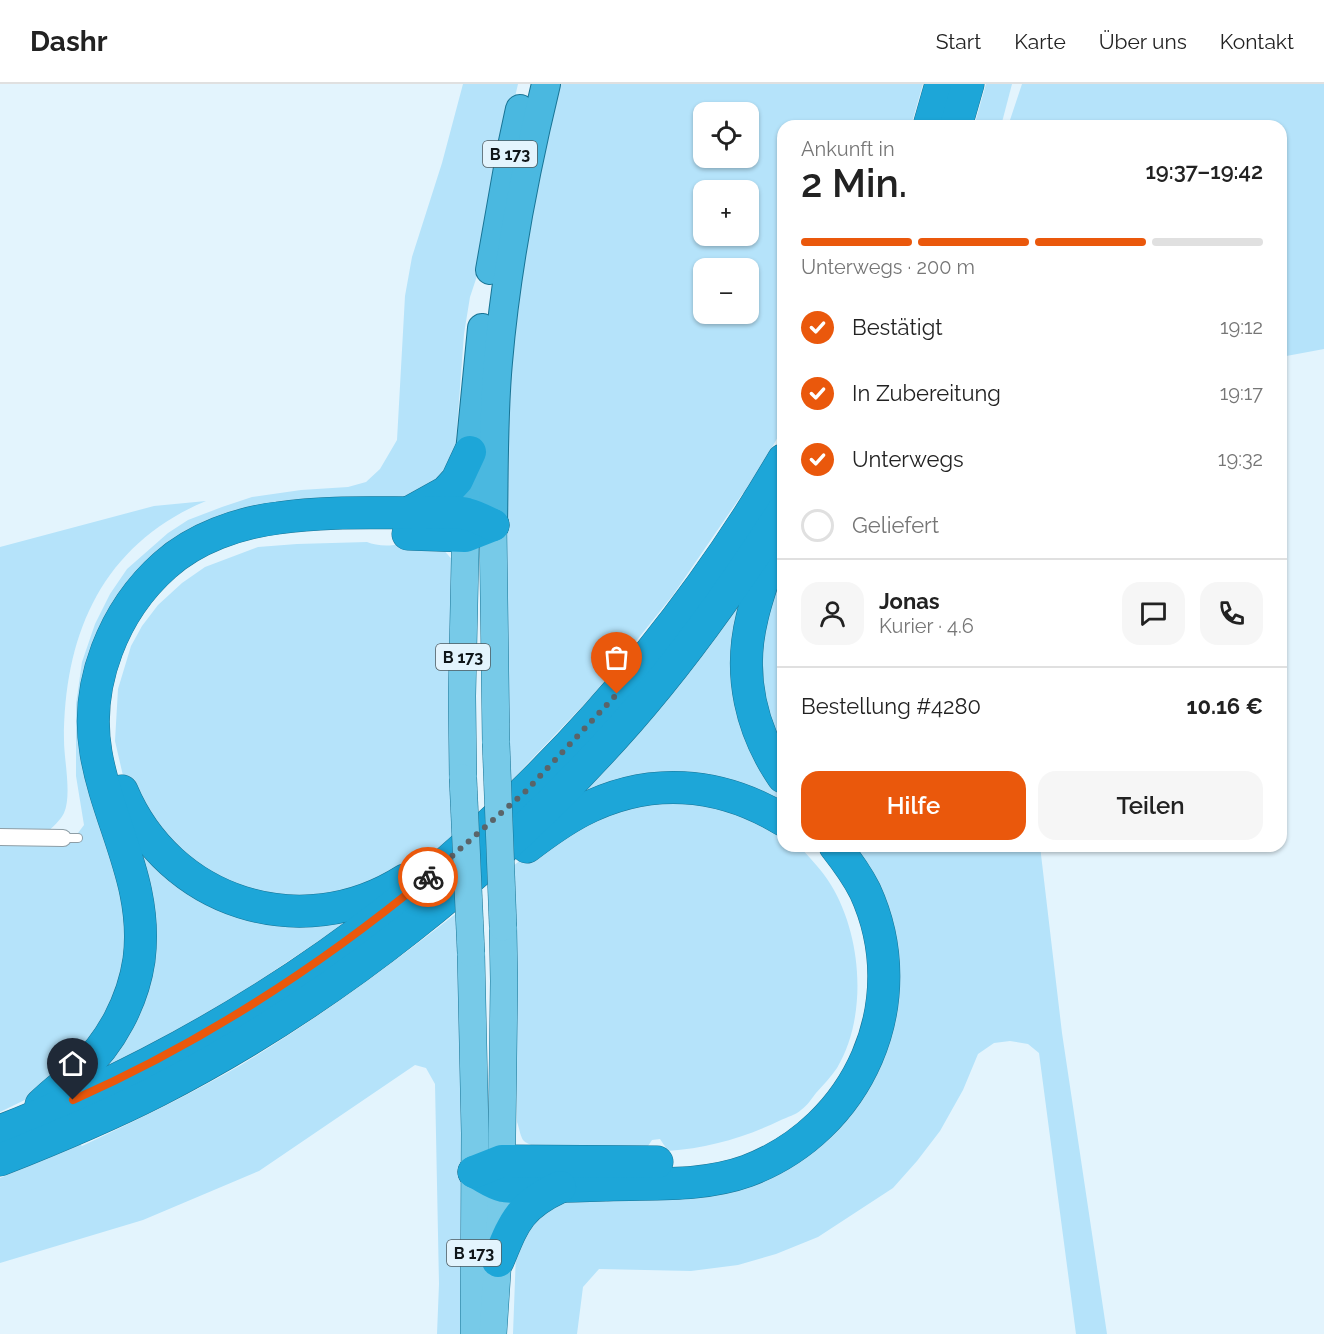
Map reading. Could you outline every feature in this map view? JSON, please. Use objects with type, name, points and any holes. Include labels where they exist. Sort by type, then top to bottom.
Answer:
[{"type":"highway","name":"B 173","points":[[475,525],[470,452],[476,378],[492,256],[526,84]]},
{"type":"highway","name":"B 173","points":[[475,525],[495,408],[504,312],[525,182],[546,84]]},
{"type":"highway","points":[[931,120],[940,84]]},
{"type":"highway","points":[[958,120],[968,84]]},
{"type":"highway","points":[[409,513],[446,492],[457,480],[470,452]]},
{"type":"highway","points":[[11,1127],[91,1093],[227,1020],[331,953],[374,922],[442,866],[525,792],[617,694],[695,596],[777,469]]},
{"type":"highway","points":[[11,1127],[80,1071],[98,1053],[126,1006],[133,987],[139,961],[141,934],[137,893],[103,786],[93,722],[104,654],[118,624],[141,591],[166,564],[199,542],[233,528],[263,520],[304,514],[409,513],[475,525]]},
{"type":"highway","points":[[0,1160],[158,1090],[279,1020],[393,940],[479,868],[545,808],[629,719],[714,612],[777,520]]},
{"type":"highway","points":[[442,866],[416,873],[390,890],[369,899],[334,909],[311,911],[272,910],[217,893],[200,885],[171,863],[150,840],[130,810],[112,761],[110,706],[120,658],[137,623],[154,601],[176,579],[221,551],[268,536],[475,525]]},
{"type":"highway","points":[[777,538],[751,620],[746,662],[749,700],[754,722],[762,743],[777,767]]},
{"type":"highway","points":[[479,868],[520,851],[580,812],[599,803],[626,793],[657,787],[712,790],[751,803],[777,817]]},
{"type":"highway","points":[[492,1173],[706,1160],[754,1145],[805,1118],[835,1083],[854,1044],[862,1021],[866,971],[860,929],[852,904],[840,879],[818,852]]},
{"type":"highway","points":[[492,1173],[560,1186],[716,1179],[745,1172],[794,1148],[817,1129],[839,1106],[854,1085],[873,1041],[882,992],[882,965],[878,936],[865,891],[840,852]]},
{"type":"highway","points":[[498,1261],[515,1219],[539,1196],[560,1186]]},
{"type":"main road","name":"B 173","points":[[474,1334],[492,1173],[503,927],[496,743],[475,525]]},
{"type":"main road","name":"B 173","points":[[475,525],[462,706],[463,778],[474,1042],[492,1173],[498,1261],[493,1334]]},
{"type":"street","points":[[0,837],[70,838]]},
{"type":"shaded area","points":[[463,84],[518,84],[498,169],[478,273],[470,297],[464,334],[455,455],[425,501],[224,521],[98,653],[134,946],[112,1020],[35,1095],[0,1112],[0,842],[78,842],[78,833],[84,825],[76,776],[76,704],[82,662],[95,624],[110,594],[127,569],[168,533],[188,520],[252,497],[301,490],[348,487],[366,482],[380,469],[397,440],[405,296],[412,257],[442,163]]},
{"type":"shaded area","points":[[556,84],[923,84],[913,120],[777,120],[777,439],[745,495],[743,493],[673,595],[593,695],[510,782],[510,723],[504,723],[506,396],[519,262]]},
{"type":"shaded area","points":[[986,84],[1012,84],[1003,120],[976,120]]},
{"type":"shaded area","points":[[1022,84],[1324,84],[1324,349],[1287,356],[1287,120],[1010,120]]},
{"type":"shaded area","points":[[206,501],[170,519],[140,541],[116,567],[96,596],[82,629],[72,664],[66,701],[64,740],[67,797],[63,816],[47,833],[0,833],[0,547],[154,506]]},
{"type":"shaded area","points":[[367,542],[442,548],[455,563],[454,836],[408,871],[292,906],[187,869],[124,780],[115,741],[118,689],[131,646],[142,626],[158,605],[182,583],[205,567],[258,547]]},
{"type":"shaded area","points":[[777,577],[777,747],[754,680]]},
{"type":"shaded area","points":[[750,589],[744,620],[777,763],[777,809],[742,792],[566,809],[625,748]]},
{"type":"shaded area","points":[[638,797],[722,802],[777,829],[777,852],[804,852],[820,869],[841,905],[855,952],[857,976],[854,1025],[847,1047],[835,1071],[807,1104],[794,1115],[740,1137],[712,1145],[668,1151],[660,1139],[652,1140],[644,1152],[561,1151],[531,1145],[523,1140],[517,1122],[512,867],[539,845]]},
{"type":"shaded area","points":[[121,820],[179,878],[368,908],[224,1004],[150,1047],[86,1079],[131,1010]]},
{"type":"shaded area","points":[[843,852],[1041,852],[1062,1033],[1107,1334],[1076,1334],[1039,1053],[1028,1044],[1010,1041],[994,1043],[978,1054],[963,1090],[940,1131],[893,1188],[818,1237],[776,1254],[738,1265],[691,1271],[599,1269],[583,1287],[577,1334],[513,1334],[516,1253],[521,1227],[549,1200],[775,1166],[885,1016]]},
{"type":"shaded area","points":[[458,912],[466,1334],[437,1334],[439,1284],[435,1084],[426,1068],[415,1065],[259,1171],[143,1220],[0,1263],[0,1178],[80,1144],[82,1146],[241,1065],[352,992]]},
{"type":"way so far","points":[[428,877],[525,792],[617,694]]},
{"type":"route","points":[[73,1100],[209,1032],[281,987],[374,922],[428,877]]}]
